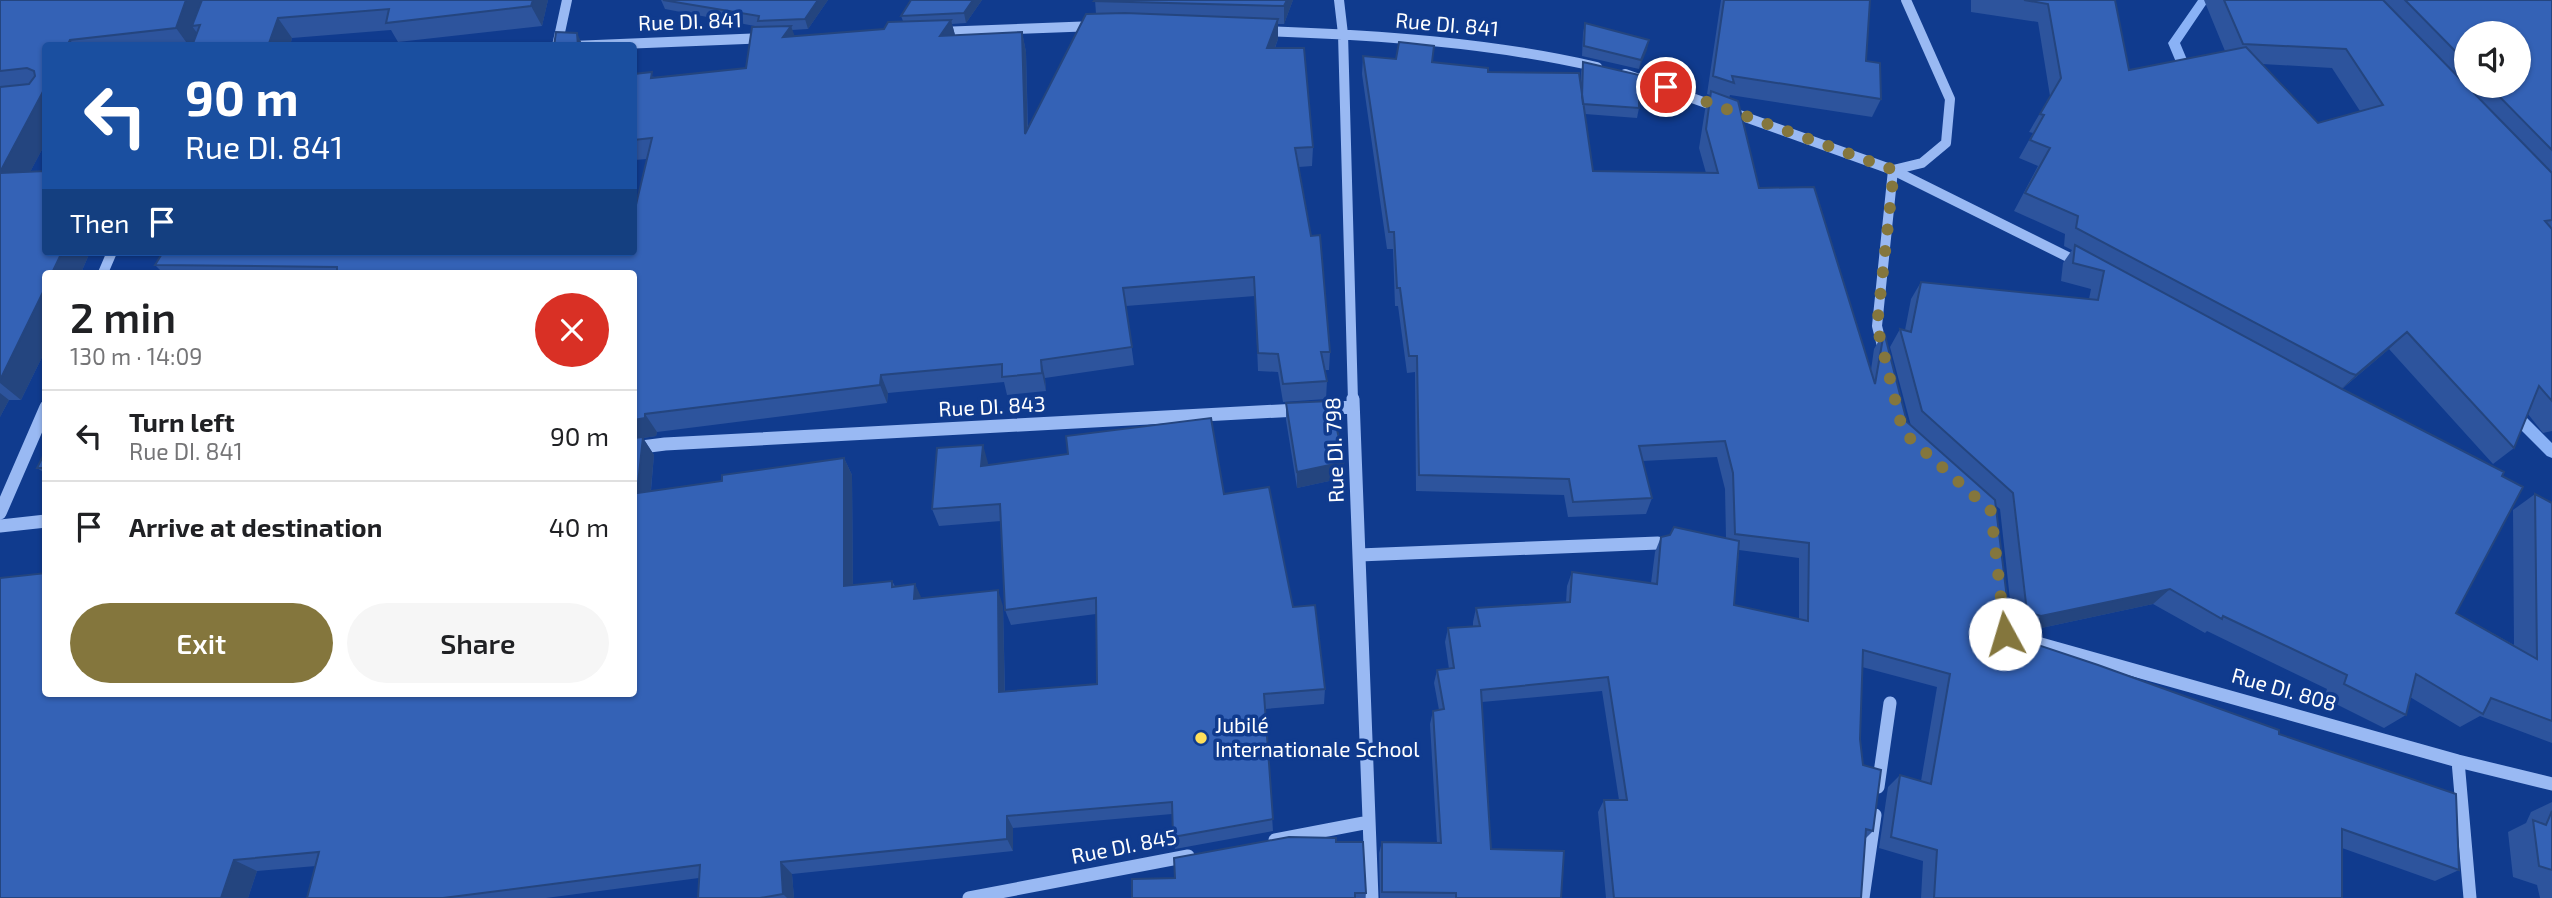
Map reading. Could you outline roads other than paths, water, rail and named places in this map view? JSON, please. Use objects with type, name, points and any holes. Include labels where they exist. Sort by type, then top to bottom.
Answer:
[{"type":"street","points":[[558,42],[567,0]]},
{"type":"street","name":"Rue DI. 798","points":[[1339,0],[1343,34],[1353,407],[1372,898]]},
{"type":"street","points":[[1894,170],[1922,163],[1946,143],[1950,99],[1906,0]]},
{"type":"street","points":[[933,32],[1113,25]]},
{"type":"street","name":"Rue DI. 841","points":[[1249,30],[1343,34],[1532,52],[1605,69]]},
{"type":"street","name":"Rue DI. 841","points":[[637,44],[780,38]]},
{"type":"street","points":[[1617,72],[1641,78],[1894,170],[2088,267]]},
{"type":"street","points":[[1887,366],[1877,326],[1894,170]]},
{"type":"street","name":"Rue DI. 843","points":[[637,448],[1353,407]]},
{"type":"street","points":[[0,513],[42,416]]},
{"type":"street","points":[[0,526],[42,521]]},
{"type":"street","points":[[1359,555],[1658,544]]},
{"type":"street","name":"Rue DI. 808","points":[[2002,607],[2005,634],[2458,761],[2552,784]]},
{"type":"street","points":[[1863,898],[1890,703]]},
{"type":"street","points":[[2458,761],[2470,898]]},
{"type":"street","points":[[1262,842],[1369,821]]},
{"type":"street","name":"Rue DI. 845","points":[[968,898],[1209,852]]},
{"type":"waterway","points":[[2187,74],[2174,43],[2204,0]]},
{"type":"waterway","points":[[2511,411],[2552,452]]},
{"type":"place","name":"Jubilé Internationale School","points":[[1201,738]]}]
